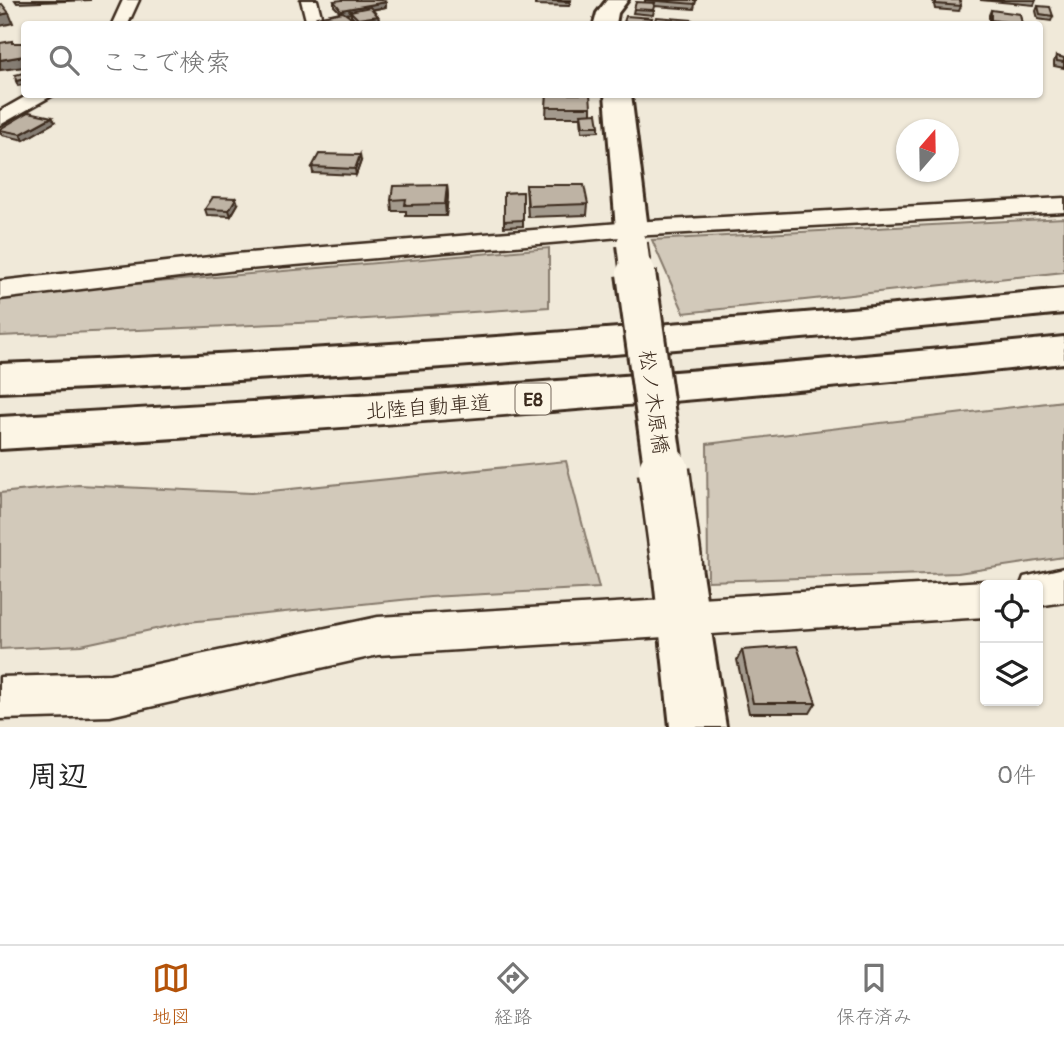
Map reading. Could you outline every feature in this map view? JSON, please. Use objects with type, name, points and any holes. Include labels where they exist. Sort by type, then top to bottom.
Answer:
[{"type":"main road","points":[[606,21],[608,13],[618,0]]},
{"type":"main road","name":"松ノ木原橋","points":[[618,98],[632,237],[698,727]]},
{"type":"main road","points":[[0,378],[307,364],[591,344],[866,321],[1064,300]]},
{"type":"main road","name":"北陸自動車道","points":[[0,433],[298,416],[600,394],[892,369],[1064,350]]},
{"type":"street","points":[[121,21],[131,0]]},
{"type":"street","points":[[309,0],[314,21]]},
{"type":"street","points":[[0,119],[39,98]]},
{"type":"street","points":[[0,290],[236,261],[632,237],[1064,205]]},
{"type":"street","points":[[1043,588],[1064,585]]},
{"type":"street","points":[[0,698],[110,695],[378,636],[980,599]]},
{"type":"shaded area","points":[[1064,218],[1064,272],[684,313],[652,240]]},
{"type":"shaded area","points":[[549,248],[549,307],[321,322],[0,336],[0,299],[88,288]]},
{"type":"shaded area","points":[[1064,401],[1064,557],[958,573],[708,581],[707,444]]},
{"type":"shaded area","points":[[566,461],[599,588],[430,597],[188,622],[81,645],[0,649],[0,493],[78,485],[251,493]]},
{"type":"building","points":[[535,0],[570,0],[569,2]]},
{"type":"building","points":[[645,0],[696,0],[695,4]]},
{"type":"building","points":[[936,0],[960,0],[961,6],[936,4]]},
{"type":"building","points":[[334,1],[386,2],[341,10]]},
{"type":"building","points":[[636,2],[655,3],[653,10],[634,9]]},
{"type":"building","points":[[2,4],[9,13],[0,15]]},
{"type":"building","points":[[1038,6],[1050,7],[1053,16],[1040,14]]},
{"type":"building","points":[[370,7],[378,16],[358,19],[350,11]]},
{"type":"building","points":[[991,10],[1020,14],[1021,21],[999,21],[991,20]]},
{"type":"building","points":[[343,12],[354,20],[322,21],[317,17]]},
{"type":"building","points":[[626,16],[652,18],[651,21],[624,21]]},
{"type":"building","points":[[656,17],[692,20],[692,21],[655,21]]},
{"type":"building","points":[[0,43],[21,43],[21,56],[0,60]]},
{"type":"building","points":[[1056,56],[1064,58],[1064,62],[1057,61]]},
{"type":"building","points":[[21,74],[21,80],[16,81],[15,75]]},
{"type":"building","points":[[547,98],[590,98],[591,107],[546,107]]},
{"type":"building","points":[[29,112],[52,117],[21,134],[0,130],[0,129]]},
{"type":"building","points":[[597,113],[599,126],[583,126],[581,114]]},
{"type":"building","points":[[319,154],[360,155],[355,169],[312,167]]},
{"type":"building","points":[[447,185],[445,204],[405,205],[406,199],[391,200],[393,186]]},
{"type":"building","points":[[526,185],[584,185],[588,204],[528,206]]},
{"type":"building","points":[[523,192],[523,220],[504,221],[504,193]]},
{"type":"building","points":[[213,197],[236,198],[229,210],[205,209]]},
{"type":"building","points":[[797,646],[816,703],[753,703],[742,650]]}]
